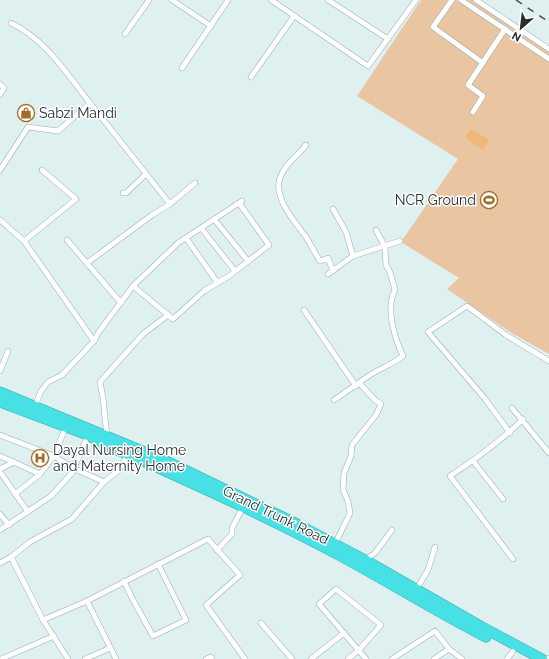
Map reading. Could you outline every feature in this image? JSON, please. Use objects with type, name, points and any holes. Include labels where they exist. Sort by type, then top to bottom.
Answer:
[{"type":"highway","name":"Grand Trunk Road","points":[[0,392],[164,460],[298,524],[542,659]]},
{"type":"highway","name":"Grand Trunk Road","points":[[0,402],[88,435],[109,447],[128,454],[280,524],[336,553],[449,618],[528,659]]},
{"type":"street","points":[[125,34],[149,0]]},
{"type":"street","points":[[172,0],[211,26]]},
{"type":"street","points":[[182,68],[228,0]]},
{"type":"street","points":[[271,0],[368,66],[416,0]]},
{"type":"street","points":[[328,0],[388,39]]},
{"type":"street","points":[[452,0],[433,27],[483,63]]},
{"type":"street","points":[[461,0],[549,59]]},
{"type":"street","points":[[476,0],[549,49]]},
{"type":"street","points":[[251,77],[294,16]]},
{"type":"street","points":[[11,23],[23,28],[44,46],[170,204]]},
{"type":"street","points":[[474,112],[483,96],[468,85],[505,29]]},
{"type":"street","points":[[0,84],[4,88],[0,94]]},
{"type":"street","points":[[0,170],[28,127],[58,131],[90,103]]},
{"type":"street","points":[[306,145],[286,166],[280,177],[278,188],[289,216],[305,237],[320,261],[328,258],[330,272],[353,256],[400,241]]},
{"type":"street","points":[[24,241],[76,199],[42,170]]},
{"type":"street","points":[[123,193],[126,193],[146,174]]},
{"type":"street","points":[[87,263],[152,215],[170,204],[195,183]]},
{"type":"street","points":[[35,406],[40,391],[48,382],[62,375],[94,341],[133,286],[178,243],[240,202],[269,245],[235,271],[204,291],[173,319],[133,286]]},
{"type":"street","points":[[333,209],[346,232],[353,256]]},
{"type":"street","points":[[214,219],[248,261]]},
{"type":"street","points":[[0,220],[24,241],[94,341]]},
{"type":"street","points":[[201,228],[235,271]]},
{"type":"street","points":[[334,400],[372,374],[394,363],[403,356],[397,344],[393,324],[391,303],[395,290],[390,272],[386,265],[385,247],[376,230]]},
{"type":"street","points":[[186,238],[217,282]]},
{"type":"street","points":[[67,240],[121,303]]},
{"type":"street","points":[[510,432],[486,400],[428,332],[467,306],[506,335],[549,361]]},
{"type":"street","points":[[304,310],[357,385],[381,404],[376,416],[352,445],[351,456],[344,473],[343,490],[348,501],[350,514],[335,544]]},
{"type":"street","points":[[107,436],[100,382],[143,334],[168,315]]},
{"type":"street","points":[[0,371],[8,351]]},
{"type":"street","points":[[512,408],[549,453]]},
{"type":"street","points":[[513,559],[450,476],[473,461],[523,420]]},
{"type":"street","points":[[15,494],[40,474],[54,456],[66,426]]},
{"type":"street","points":[[0,435],[54,456],[74,468],[104,482]]},
{"type":"street","points":[[0,530],[51,496],[72,473],[88,435]]},
{"type":"street","points":[[0,563],[30,542],[72,519],[104,482],[118,471],[128,454]]},
{"type":"street","points":[[0,456],[40,474]]},
{"type":"street","points":[[473,461],[503,499]]},
{"type":"street","points":[[14,462],[0,471],[28,512]]},
{"type":"street","points":[[217,550],[232,534],[232,528],[243,507]]},
{"type":"street","points":[[0,514],[9,525]]},
{"type":"street","points":[[365,560],[375,553],[392,530]]},
{"type":"street","points":[[43,620],[87,601],[208,539],[240,575],[206,605],[245,659]]},
{"type":"street","points":[[416,590],[428,570],[435,547]]},
{"type":"street","points":[[10,557],[43,620],[68,659]]},
{"type":"street","points":[[124,581],[153,636],[186,620],[158,564]]},
{"type":"street","points":[[348,659],[359,650],[381,625],[336,589],[319,604],[359,650],[366,659]]},
{"type":"street","points":[[87,601],[116,659]]},
{"type":"street","points":[[260,623],[292,659]]},
{"type":"street","points":[[392,659],[434,631],[449,649],[462,659]]},
{"type":"street","points":[[311,659],[344,633]]},
{"type":"street","points":[[1,659],[54,636]]},
{"type":"street","points":[[86,659],[110,648]]},
{"type":"street","points":[[434,659],[449,649]]},
{"type":"street","points":[[507,659],[514,651]]},
{"type":"street","points":[[206,659],[211,657],[212,659]]},
{"type":"shaded area","name":"NCR Ground","points":[[421,0],[475,0],[549,49],[549,354],[510,332],[447,289],[459,278],[401,242],[458,159],[357,96]]},
{"type":"shaded area","points":[[471,129],[489,140],[483,150],[465,138]]},
{"type":"railway","points":[[516,0],[549,22]]},
{"type":"place","name":"Sabzi Mandi","points":[[26,113]]},
{"type":"place","name":"NCR Ground","points":[[489,200]]},
{"type":"place","name":"Dayal Nursing Home and Maternity Home","points":[[40,458]]}]
